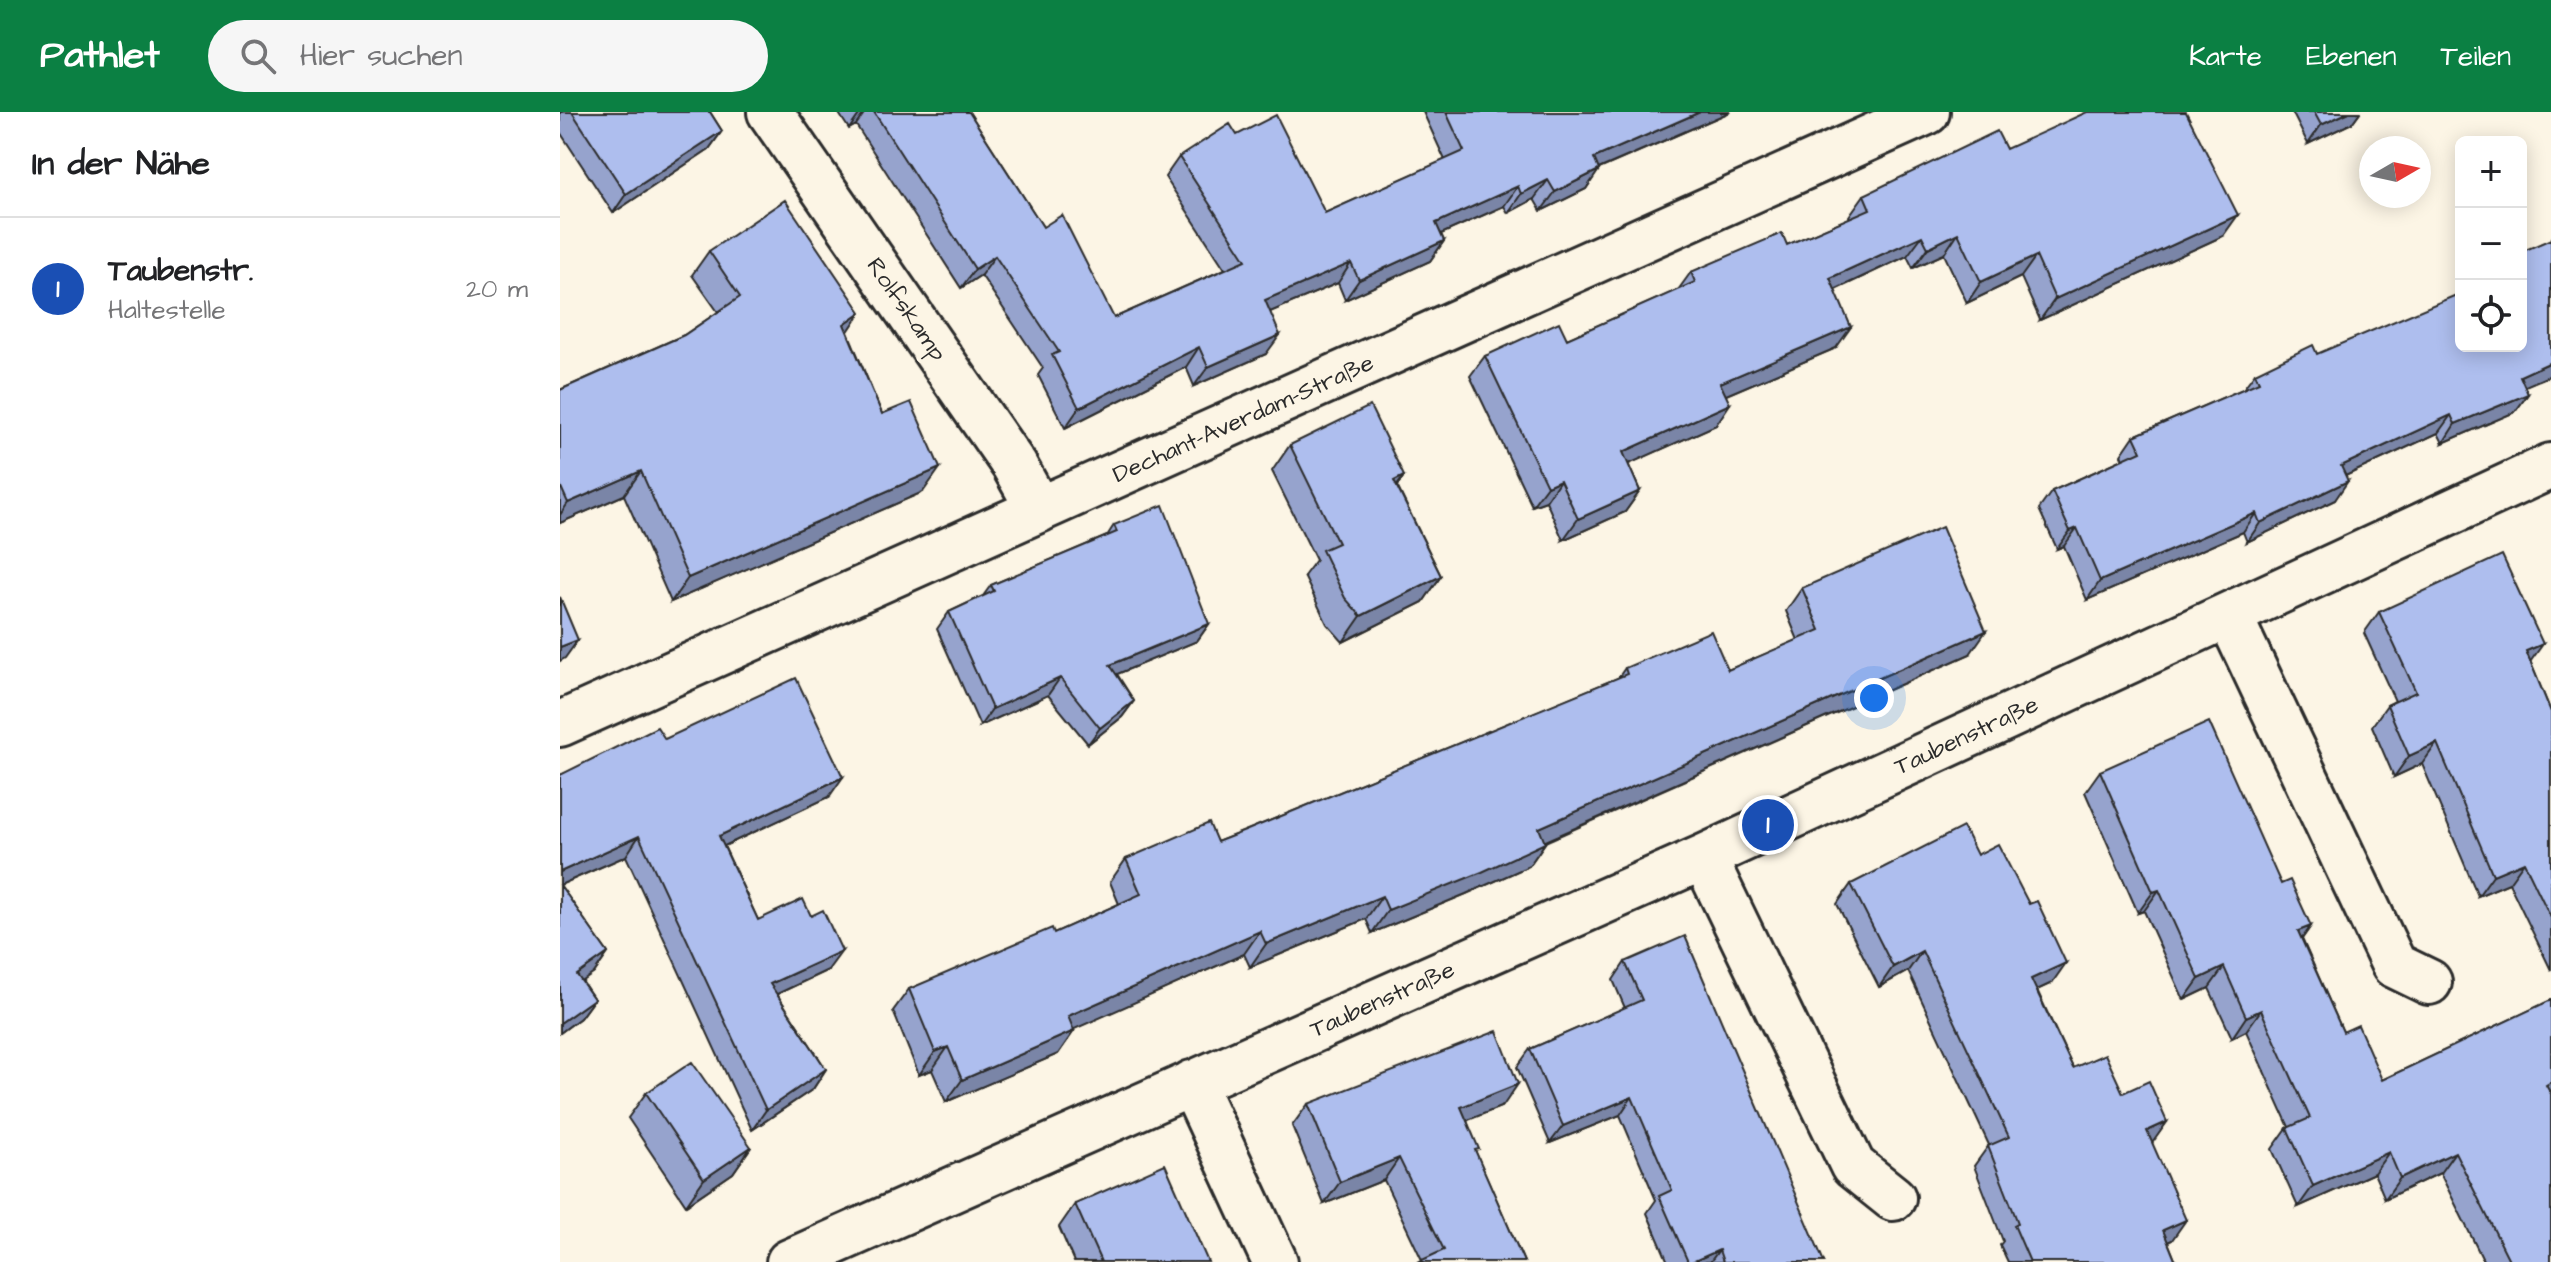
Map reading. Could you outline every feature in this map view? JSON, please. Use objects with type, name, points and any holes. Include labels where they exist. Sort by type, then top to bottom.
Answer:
[{"type":"street","name":"Rolfskamp","points":[[770,112],[1014,465],[1039,510]]},
{"type":"street","name":"Dechant-Averdam-Straße","points":[[560,724],[1927,112]]},
{"type":"street","name":"Taubenstraße","points":[[789,1262],[1704,857],[2551,466]]},
{"type":"street","points":[[2229,615],[2394,965],[2429,982]]},
{"type":"street","points":[[1704,857],[1853,1166],[1893,1198]]},
{"type":"street","points":[[1192,1083],[1275,1262]]},
{"type":"building","points":[[572,112],[710,112],[722,131],[626,194]]},
{"type":"building","points":[[874,112],[969,112],[1043,227],[1062,215],[1114,318],[1246,260],[1179,157],[1230,124],[1237,135],[1276,115],[1325,213],[1464,151],[1446,112],[1700,112],[1594,158],[1599,170],[1555,192],[1548,180],[1521,194],[1518,186],[1436,223],[1444,241],[1359,280],[1351,263],[1265,300],[1280,335],[1208,367],[1199,347],[1079,408],[1052,355],[1059,352],[995,256],[975,269]]},
{"type":"building","points":[[2087,112],[2186,112],[2238,215],[2055,299],[2036,256],[1981,282],[1958,233],[1928,248],[1922,236],[1830,278],[1851,327],[1720,383],[1730,404],[1623,452],[1640,491],[1578,519],[1560,480],[1547,486],[1485,356],[1559,322],[1567,339],[1695,282],[1691,272],[1782,233],[1787,245],[1870,209],[1864,195],[1997,131],[2006,149]]},
{"type":"building","points":[[2314,112],[2349,112],[2321,125]]},
{"type":"building","points":[[785,200],[861,312],[844,324],[882,414],[911,402],[940,468],[688,578],[641,471],[568,503],[560,485],[560,390],[684,335],[740,297],[709,251]]},
{"type":"building","points":[[2551,239],[2551,362],[2520,376],[2528,394],[2455,424],[2451,415],[2341,466],[2348,481],[2260,523],[2256,513],[2100,581],[2077,528],[2070,531],[2052,491],[2141,451],[2134,436],[2259,382],[2255,373],[2313,345],[2317,354],[2455,296],[2455,352],[2527,352],[2527,249]]},
{"type":"building","points":[[1370,406],[1404,476],[1394,481],[1441,576],[1361,616],[1345,598],[1322,550],[1338,543],[1290,445]]},
{"type":"building","points":[[1163,505],[1209,624],[1110,665],[1134,701],[1100,728],[1060,678],[992,709],[949,612],[994,591],[991,585],[1117,532],[1114,525]]},
{"type":"building","points":[[1942,527],[1986,631],[1539,828],[1545,843],[1388,910],[1382,896],[1266,944],[1260,931],[1068,1016],[1074,1031],[962,1080],[948,1047],[935,1052],[909,989],[1052,928],[1054,933],[1141,894],[1126,859],[1209,823],[1217,842],[1627,674],[1625,668],[1711,631],[1728,670],[1820,630],[1802,588]]},
{"type":"building","points":[[2502,555],[2543,644],[2526,651],[2551,712],[2551,918],[2524,862],[2493,875],[2437,743],[2409,756],[2387,705],[2416,692],[2379,612]]},
{"type":"building","points":[[560,597],[578,640],[560,647]]},
{"type":"building","points":[[796,678],[843,777],[719,836],[758,920],[803,899],[811,916],[823,910],[842,951],[770,984],[826,1069],[766,1110],[639,836],[560,872],[560,775],[657,727],[665,739]]},
{"type":"building","points":[[2209,722],[2281,884],[2290,880],[2311,926],[2298,931],[2343,1032],[2358,1025],[2382,1080],[2551,1000],[2551,1082],[2546,1085],[2551,1094],[2551,1262],[2510,1262],[2455,1152],[2400,1178],[2389,1152],[2313,1186],[2287,1128],[2310,1118],[2261,1010],[2246,1017],[2224,967],[2199,979],[2159,890],[2153,892],[2100,771]]},
{"type":"building","points":[[1963,827],[1977,855],[1998,844],[2029,904],[2037,901],[2066,963],[2031,979],[2073,1068],[2105,1054],[2123,1093],[2149,1081],[2167,1122],[2147,1131],[2186,1220],[2163,1230],[2176,1262],[2030,1262],[2014,1225],[2018,1223],[1988,1146],[2009,1137],[1922,951],[1893,967],[1851,884]]},
{"type":"building","points":[[560,885],[608,953],[577,975],[594,999],[560,1023]]},
{"type":"building","points":[[1685,936],[1824,1262],[1723,1262],[1719,1250],[1688,1262],[1659,1196],[1672,1190],[1632,1097],[1563,1126],[1530,1049],[1642,1000],[1625,962]]},
{"type":"building","points":[[1497,1031],[1518,1084],[1461,1107],[1479,1149],[1475,1150],[1524,1262],[1418,1262],[1444,1250],[1399,1158],[1340,1182],[1308,1104]]},
{"type":"building","points":[[692,1062],[751,1147],[704,1179],[646,1093]]},
{"type":"building","points":[[1165,1164],[1208,1262],[1101,1262],[1075,1204]]},
{"type":"place","name":"Taubenstr.","points":[[1768,825]]}]
